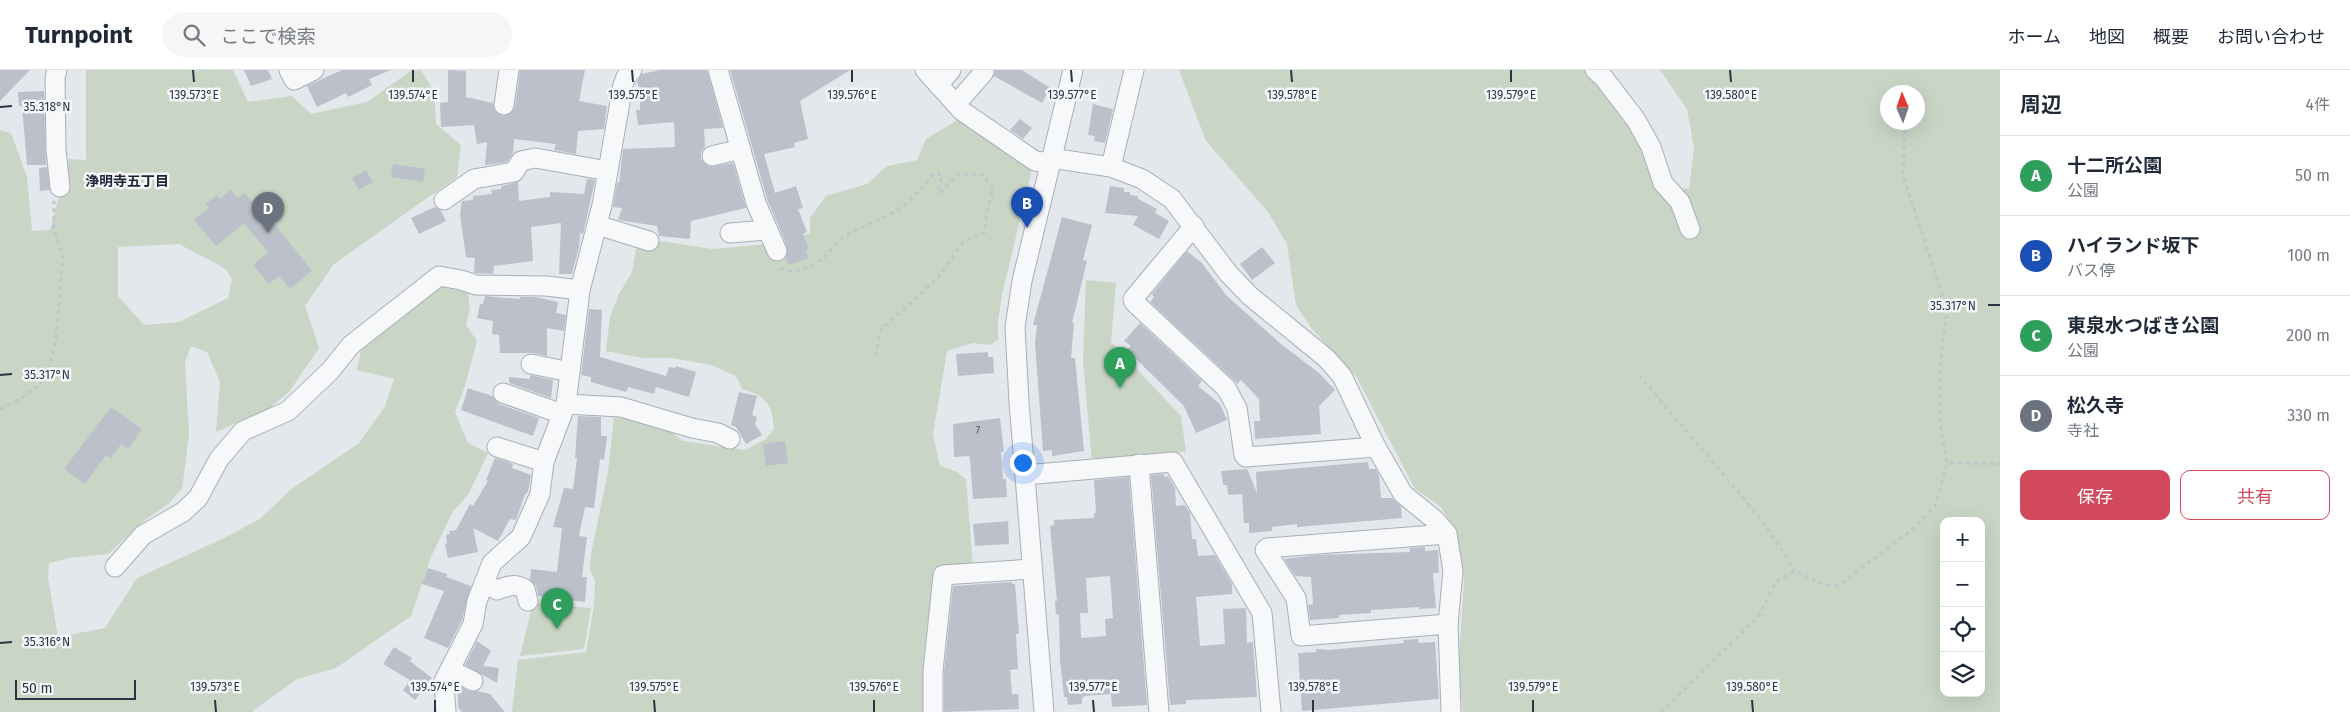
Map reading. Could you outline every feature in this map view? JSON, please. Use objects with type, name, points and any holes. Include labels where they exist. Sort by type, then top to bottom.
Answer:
[{"type":"street","points":[[58,70],[55,78],[56,150],[60,187]]},
{"type":"street","points":[[288,70],[294,80],[314,70]]},
{"type":"street","points":[[504,105],[510,70]]},
{"type":"street","points":[[718,70],[756,202],[776,250]]},
{"type":"street","points":[[925,70],[962,111],[1035,161],[1111,167],[1142,179],[1172,199],[1228,273],[1250,296],[1326,358],[1342,376],[1376,447],[1403,494],[1435,520],[1447,534],[1454,571],[1448,624],[1451,712]]},
{"type":"street","points":[[938,85],[951,70]]},
{"type":"street","points":[[1044,712],[1016,369],[1016,327],[1022,281],[1073,70]]},
{"type":"street","points":[[1111,167],[1134,70]]},
{"type":"street","points":[[1594,70],[1604,78],[1636,120],[1651,147],[1664,183],[1680,202],[1690,229]]},
{"type":"street","points":[[446,712],[444,681],[473,624],[477,601],[492,564],[521,537],[540,494],[544,462],[564,409],[580,290],[597,225],[626,72]]},
{"type":"street","points":[[956,104],[984,72]]},
{"type":"street","points":[[712,156],[741,149]]},
{"type":"street","points":[[444,200],[474,179],[514,172],[521,161],[535,158],[608,171]]},
{"type":"street","points":[[597,225],[649,240]]},
{"type":"street","points":[[1194,226],[1133,299],[1226,388],[1237,408],[1244,455],[1376,447]]},
{"type":"street","points":[[730,233],[768,230]]},
{"type":"street","points":[[115,567],[143,536],[182,512],[198,498],[219,459],[243,431],[288,411],[335,365],[351,345],[439,276],[461,280],[476,286],[546,286],[580,290]]},
{"type":"street","points":[[531,364],[570,372]]},
{"type":"street","points":[[503,393],[564,409],[621,407],[692,428],[718,433],[730,440]]},
{"type":"street","points":[[497,447],[544,462]]},
{"type":"street","points":[[1026,475],[1173,462],[1262,613],[1271,712]]},
{"type":"street","points":[[1139,464],[1159,712]]},
{"type":"street","points":[[1447,534],[1267,548],[1265,550],[1296,598],[1300,636],[1448,624]]},
{"type":"street","points":[[933,712],[933,671],[943,575],[1032,569]]},
{"type":"street","points":[[484,583],[497,590],[512,584],[519,586],[525,589],[528,601]]},
{"type":"street","points":[[450,670],[472,681]]},
{"type":"path","points":[[1639,375],[1762,520],[1795,571],[1819,583],[1838,586],[1914,528],[1935,506],[1947,463],[1941,430],[1940,393],[1941,358],[1947,309],[1902,175],[1905,130]]},
{"type":"path","points":[[776,250],[772,252],[777,266],[790,272],[802,270],[825,256],[842,238],[902,207],[914,198],[920,188],[937,172],[942,177],[938,191],[940,193],[958,174],[983,174],[993,189],[987,210],[985,232],[963,242],[937,279],[883,328],[880,332],[875,358]]},
{"type":"path","points":[[0,409],[20,399],[40,384],[49,368],[56,338],[63,256],[54,229],[53,202],[60,187]]},
{"type":"path","points":[[1947,463],[2000,464]]},
{"type":"path","points":[[1661,712],[1758,617],[1776,582],[1795,571]]},
{"type":"green space","points":[[86,70],[233,70],[248,102],[292,96],[311,114],[367,102],[412,70],[421,70],[434,92],[436,124],[461,145],[457,177],[334,264],[305,306],[319,348],[289,392],[267,410],[216,432],[220,382],[207,352],[191,346],[185,362],[189,434],[182,489],[168,504],[145,520],[108,554],[69,558],[49,563],[48,578],[58,637],[105,628],[137,578],[222,539],[260,519],[290,490],[359,443],[385,406],[394,379],[357,370],[361,351],[374,336],[426,292],[451,283],[467,285],[470,308],[466,325],[477,341],[465,386],[455,412],[468,443],[488,453],[468,495],[453,511],[431,557],[411,616],[336,668],[297,679],[254,710],[254,712],[0,712],[0,130],[11,133],[27,177],[32,231],[50,230],[69,159],[86,160]],"holes":[[[179,244],[226,269],[232,279],[228,298],[179,322],[144,325],[118,296],[118,247]]]},
{"type":"green space","points":[[1179,70],[1584,70],[1633,130],[1655,187],[1689,189],[1694,148],[1687,109],[1660,70],[2000,70],[2000,712],[1463,712],[1458,674],[1464,581],[1458,536],[1441,507],[1415,489],[1357,378],[1312,329],[1296,305],[1287,244],[1268,212],[1206,141]]},
{"type":"green space","points":[[959,119],[1027,164],[1031,173],[1002,295],[998,321],[998,340],[990,345],[973,343],[947,351],[933,434],[940,466],[955,471],[966,479],[973,566],[938,566],[928,618],[924,656],[924,712],[512,712],[518,660],[586,652],[594,605],[595,580],[590,570],[591,554],[608,472],[614,417],[637,420],[669,430],[683,441],[745,450],[766,439],[774,429],[772,413],[767,402],[763,398],[742,389],[736,376],[711,365],[672,358],[642,358],[606,351],[610,317],[619,294],[632,272],[636,249],[661,241],[712,249],[782,243],[810,233],[810,218],[826,196],[867,184],[887,166],[917,160],[926,139]]},
{"type":"green space","points":[[1086,280],[1116,283],[1111,342],[1181,416],[1186,452],[1138,455],[1092,463],[1083,361]]},
{"type":"green space","points":[[533,603],[591,608],[584,649],[520,656]]},
{"type":"building","points":[[0,70],[30,70],[0,101]]},
{"type":"building","points":[[244,70],[268,70],[272,79],[251,86]]},
{"type":"building","points":[[342,70],[391,70],[369,79],[372,85],[348,97],[346,93],[317,107],[307,86]]},
{"type":"building","points":[[448,70],[466,71],[466,97],[493,103],[494,110],[503,116],[512,112],[515,107],[520,70],[585,70],[579,101],[607,106],[604,129],[578,131],[576,154],[554,150],[556,144],[514,139],[513,153],[507,162],[485,165],[487,142],[477,144],[474,125],[441,127],[440,103],[448,102]]},
{"type":"building","points":[[660,70],[707,70],[723,128],[704,129],[705,147],[701,152],[701,159],[709,167],[733,163],[746,208],[691,221],[690,239],[659,236],[657,226],[618,220],[622,208],[613,207],[617,182],[619,183],[623,149],[675,147],[674,122],[638,125],[636,110],[640,110],[640,102],[642,102],[637,81],[642,74]]},
{"type":"building","points":[[730,70],[850,70],[800,101],[808,139],[794,143],[795,147],[764,154],[775,193],[796,186],[803,208],[798,209],[807,232],[803,234],[809,249],[806,251],[808,258],[789,265],[786,258],[787,246],[767,199]]},
{"type":"building","points":[[995,70],[1022,70],[1050,88],[1042,103],[994,76]]},
{"type":"building","points":[[44,91],[46,165],[27,165],[22,106],[19,106],[18,92]]},
{"type":"building","points":[[1093,104],[1113,109],[1105,143],[1094,141],[1095,136],[1088,135]]},
{"type":"building","points":[[1020,119],[1032,128],[1023,139],[1010,130]]},
{"type":"building","points":[[393,164],[425,169],[423,182],[391,177]]},
{"type":"building","points":[[47,167],[50,190],[40,191],[39,168]]},
{"type":"building","points":[[366,170],[373,182],[359,190],[352,178]]},
{"type":"building","points":[[587,179],[595,180],[583,234],[580,233],[579,247],[572,274],[559,274],[561,223],[531,227],[533,261],[494,266],[493,274],[474,273],[475,258],[466,257],[460,215],[462,201],[473,200],[473,196],[492,194],[491,190],[501,189],[501,186],[518,182],[519,201],[550,197],[550,192],[584,194]]},
{"type":"building","points":[[1110,186],[1124,188],[1124,192],[1130,192],[1130,195],[1138,196],[1138,199],[1157,209],[1155,213],[1169,221],[1159,239],[1133,225],[1138,216],[1105,213]]},
{"type":"building","points":[[231,190],[238,198],[244,193],[252,201],[255,199],[312,271],[290,289],[279,276],[269,284],[253,265],[268,252],[244,223],[216,246],[194,220],[209,208],[206,204],[217,195],[220,199]]},
{"type":"building","points":[[435,207],[441,211],[446,221],[419,234],[411,218]]},
{"type":"building","points":[[1062,217],[1092,225],[1083,260],[1087,261],[1072,323],[1074,323],[1071,358],[1075,358],[1084,451],[1052,456],[1052,450],[1043,451],[1035,343],[1037,325],[1033,325]]},
{"type":"building","points":[[1262,247],[1275,263],[1252,280],[1240,264]]},
{"type":"building","points":[[1187,251],[1202,263],[1226,295],[1281,344],[1319,373],[1335,390],[1319,406],[1321,434],[1255,439],[1254,421],[1260,421],[1259,399],[1241,380],[1237,384],[1150,302],[1154,297],[1152,294]]},
{"type":"building","points":[[485,296],[520,299],[520,297],[536,297],[558,302],[556,313],[566,315],[564,331],[547,328],[547,356],[533,353],[500,353],[499,335],[492,334],[493,321],[477,318],[480,304],[483,304]]},
{"type":"building","points":[[589,309],[602,310],[600,357],[666,376],[669,367],[675,368],[676,366],[696,372],[689,397],[656,387],[654,394],[628,387],[626,392],[591,382],[591,377],[581,375]]},
{"type":"building","points":[[1140,323],[1202,381],[1198,386],[1220,404],[1227,420],[1196,433],[1184,406],[1127,350],[1131,346],[1124,341]]},
{"type":"building","points":[[988,352],[988,357],[993,357],[994,373],[958,376],[956,354]]},
{"type":"building","points":[[530,375],[553,380],[551,398],[509,383],[509,377],[530,379]]},
{"type":"building","points":[[468,388],[492,396],[499,404],[539,418],[533,436],[461,410]]},
{"type":"building","points":[[739,392],[757,396],[752,415],[757,417],[755,424],[762,435],[746,444],[736,427],[731,425]]},
{"type":"building","points":[[111,407],[142,429],[128,449],[121,444],[111,458],[106,455],[85,484],[64,469]]},
{"type":"building","points":[[578,416],[601,417],[601,436],[607,436],[604,460],[600,459],[594,508],[585,507],[579,536],[587,537],[582,577],[587,577],[585,602],[538,596],[536,586],[530,579],[531,569],[557,572],[562,528],[553,527],[564,488],[573,489],[577,458],[575,458]]},
{"type":"building","points":[[1000,418],[1004,452],[1001,452],[1003,479],[1006,479],[1007,497],[973,499],[969,456],[954,457],[953,424]]},
{"type":"building","points":[[785,441],[788,463],[766,466],[763,444]]},
{"type":"building","points":[[495,458],[513,464],[512,468],[531,475],[528,492],[525,494],[516,520],[510,519],[498,541],[473,528],[478,552],[448,558],[445,544],[447,543],[446,535],[450,534],[449,531],[456,530],[470,504],[473,506],[488,481],[486,480]]},
{"type":"building","points":[[1368,462],[1369,469],[1376,469],[1379,475],[1381,498],[1392,498],[1401,507],[1402,518],[1297,527],[1297,524],[1272,527],[1272,531],[1249,533],[1249,523],[1244,523],[1242,494],[1228,495],[1227,485],[1223,485],[1221,471],[1247,469],[1257,493],[1256,472]]},
{"type":"building","points":[[1164,474],[1164,477],[1168,476],[1175,488],[1176,506],[1185,505],[1190,513],[1192,539],[1196,539],[1198,556],[1215,555],[1232,584],[1232,594],[1196,597],[1200,646],[1225,644],[1223,609],[1246,608],[1247,643],[1253,642],[1257,697],[1186,700],[1186,704],[1170,705],[1151,475]]},
{"type":"building","points":[[1129,477],[1147,705],[1112,707],[1111,694],[1085,696],[1082,698],[1082,704],[1068,705],[1067,697],[1064,697],[1060,660],[1059,614],[1056,615],[1055,601],[1057,601],[1050,526],[1054,525],[1054,520],[1094,518],[1094,513],[1096,513],[1094,480]],"holes":[[[1110,576],[1113,618],[1105,619],[1106,636],[1081,638],[1080,613],[1088,613],[1086,578]]]},
{"type":"building","points":[[1008,521],[1009,544],[975,546],[973,524]]},
{"type":"building","points":[[1425,547],[1425,551],[1438,550],[1439,573],[1433,573],[1436,608],[1419,609],[1419,607],[1371,610],[1371,613],[1339,615],[1339,618],[1310,620],[1308,605],[1313,604],[1311,577],[1295,576],[1284,559],[1316,555],[1410,552],[1410,548]]},
{"type":"building","points":[[428,568],[447,574],[446,577],[471,586],[462,620],[448,648],[424,638],[444,591],[422,584]]},
{"type":"building","points":[[1012,582],[1012,584],[1015,584],[1019,634],[1016,634],[1018,669],[1010,670],[1012,694],[1018,694],[1019,709],[944,712],[944,672],[953,586]]},
{"type":"building","points":[[1418,639],[1419,643],[1435,642],[1439,699],[1302,711],[1298,653],[1316,652],[1316,649],[1329,650],[1404,643],[1403,640]]},
{"type":"building","points":[[477,641],[491,651],[483,666],[499,668],[497,683],[465,665]]},
{"type":"building","points":[[394,647],[412,658],[410,661],[432,678],[415,700],[403,690],[410,680],[383,664]]},
{"type":"building","points":[[458,686],[469,691],[490,694],[505,712],[462,712],[458,707]]},
{"type":"place","name":"ハイランド坂下","points":[[1027,228]]},
{"type":"place","name":"松久寺","points":[[268,233]]},
{"type":"place","name":"十二所公園","points":[[1120,388]]},
{"type":"place","name":"東泉水つばき公園","points":[[557,629]]},
{"type":"district","name":"浄明寺五丁目","points":[[127,181]]}]
